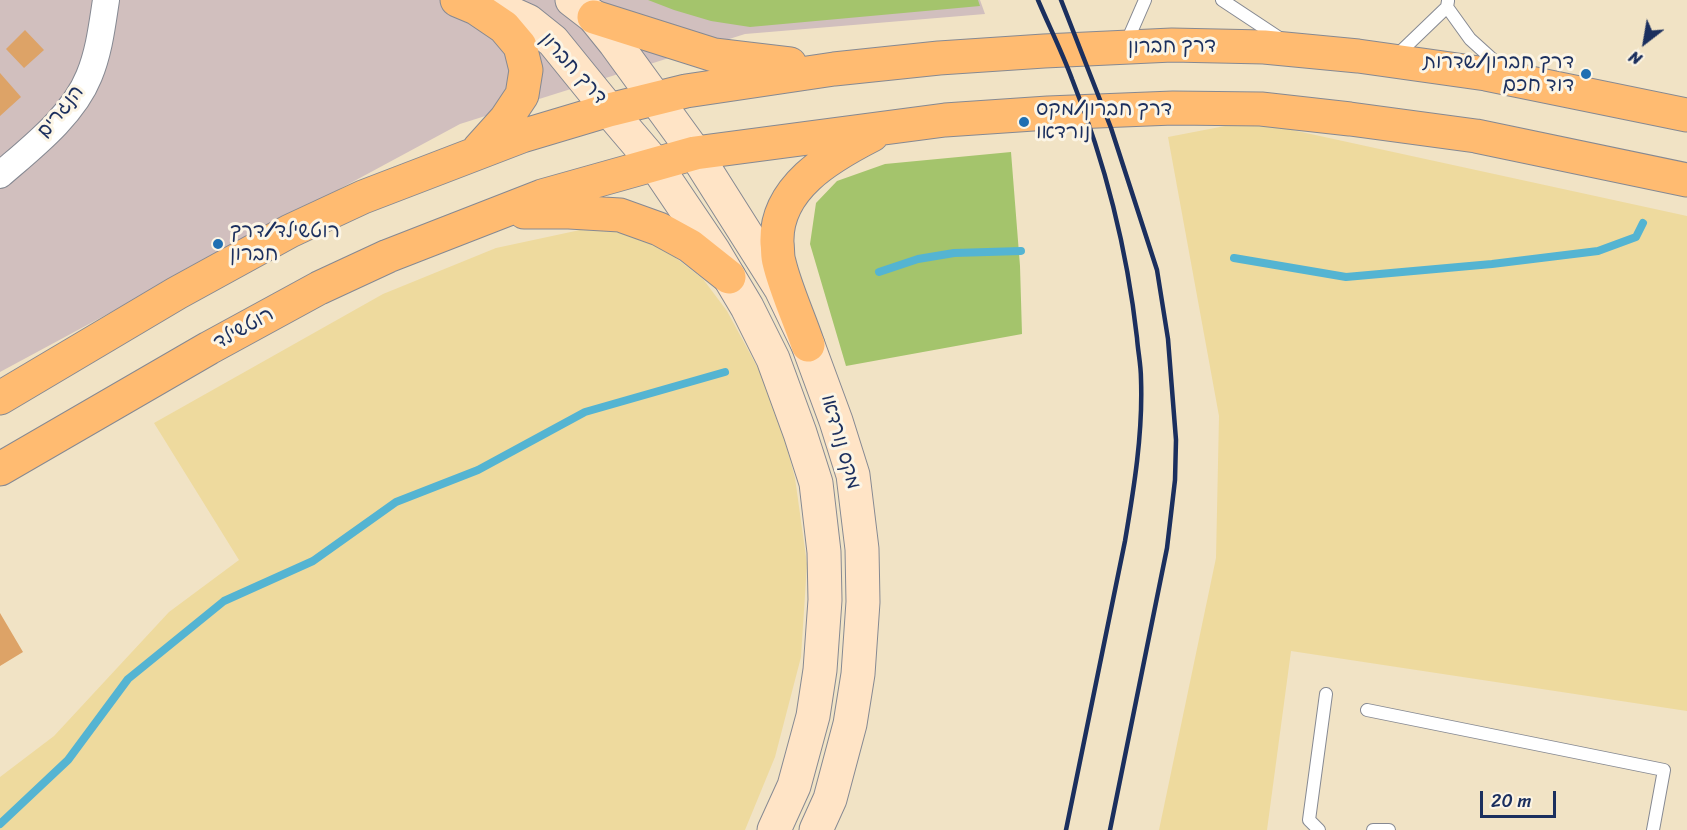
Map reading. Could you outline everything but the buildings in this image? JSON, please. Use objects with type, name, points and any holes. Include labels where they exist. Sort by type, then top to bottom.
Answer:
[{"type":"highway","points":[[0,398],[177,293],[290,231],[363,197],[476,153],[506,119],[522,95],[526,70],[520,46],[504,27],[476,8],[457,0]]},
{"type":"highway","points":[[583,9],[714,55],[834,69]]},
{"type":"highway","name":"דרך חברון","points":[[476,153],[522,136],[609,110],[686,91],[834,69],[951,57],[1172,45],[1264,47],[1391,61],[1486,74],[1687,115]]},
{"type":"highway","points":[[499,212],[542,196],[695,153],[945,120],[1173,108],[1261,109],[1476,136],[1687,180]]},
{"type":"highway","points":[[808,345],[778,260],[777,233],[783,210],[794,192],[814,170],[842,150],[886,127]]},
{"type":"highway","points":[[499,212],[620,215],[659,229],[690,246],[729,277]]},
{"type":"highway","name":"רוטשילד","points":[[0,469],[209,348],[319,288],[388,256],[499,212]]},
{"type":"street","name":"הנגרים","points":[[0,175],[40,140],[71,106],[88,78],[99,46],[106,0]]},
{"type":"street","name":"דרך חברון","points":[[470,0],[497,7],[528,21],[553,41],[655,164]]},
{"type":"street","points":[[583,9],[615,44],[695,153]]},
{"type":"street","name":"מקס נורדאו","points":[[695,153],[781,289],[808,345],[853,475],[862,549],[863,581],[858,674],[850,724],[830,799],[816,830]]},
{"type":"street","name":"מקס נורדאו","points":[[655,164],[729,277],[773,359],[816,483],[824,552],[825,612],[820,670],[813,716],[794,786],[774,830]]},
{"type":"lane","points":[[1125,47],[1145,0]]},
{"type":"lane","points":[[1222,0],[1223,3],[1300,51]]},
{"type":"lane","points":[[1391,61],[1448,3],[1470,39],[1516,80]]},
{"type":"lane","points":[[1319,830],[1309,820],[1326,694]]},
{"type":"lane","points":[[1367,710],[1664,770],[1653,830]]},
{"type":"lane","points":[[1373,830],[1389,830]]},
{"type":"shaded area","points":[[0,0],[980,0],[985,14],[745,34],[460,124],[0,372]]},
{"type":"green space","points":[[648,0],[978,0],[980,6],[750,27],[711,21]]},
{"type":"green space","points":[[1011,152],[1020,266],[1022,334],[846,366],[810,244],[816,203],[837,181],[885,164]]},
{"type":"sand","points":[[1251,121],[1687,216],[1687,711],[1291,651],[1267,830],[1159,830],[1216,558],[1219,416],[1168,137]]},
{"type":"sand","points":[[580,230],[624,232],[663,248],[703,279],[727,311],[773,396],[795,478],[807,564],[801,657],[775,757],[745,830],[0,830],[0,777],[54,736],[169,612],[239,560],[154,423],[383,294],[496,248]]},
{"type":"waterway","points":[[1234,258],[1346,277],[1492,264],[1598,251],[1636,237],[1643,223]]},
{"type":"waterway","points":[[879,272],[918,259],[954,253],[1021,251]]},
{"type":"waterway","points":[[0,824],[68,760],[128,679],[224,601],[313,561],[396,502],[478,470],[585,412],[725,372]]},
{"type":"railway","points":[[1038,0],[1084,110],[1113,206],[1133,305],[1141,374],[1135,481],[1125,541],[1066,830]]},
{"type":"railway","points":[[1061,0],[1111,128],[1157,270],[1168,339],[1176,440],[1175,480],[1167,548],[1110,830]]},
{"type":"place","name":"דרך חברון/שדרות דוד חכם","points":[[1586,74]]},
{"type":"place","name":"דרך חברון/מקס נורדאו","points":[[1024,122]]},
{"type":"place","name":"רוטשילד/דרך חברון","points":[[218,244]]}]
